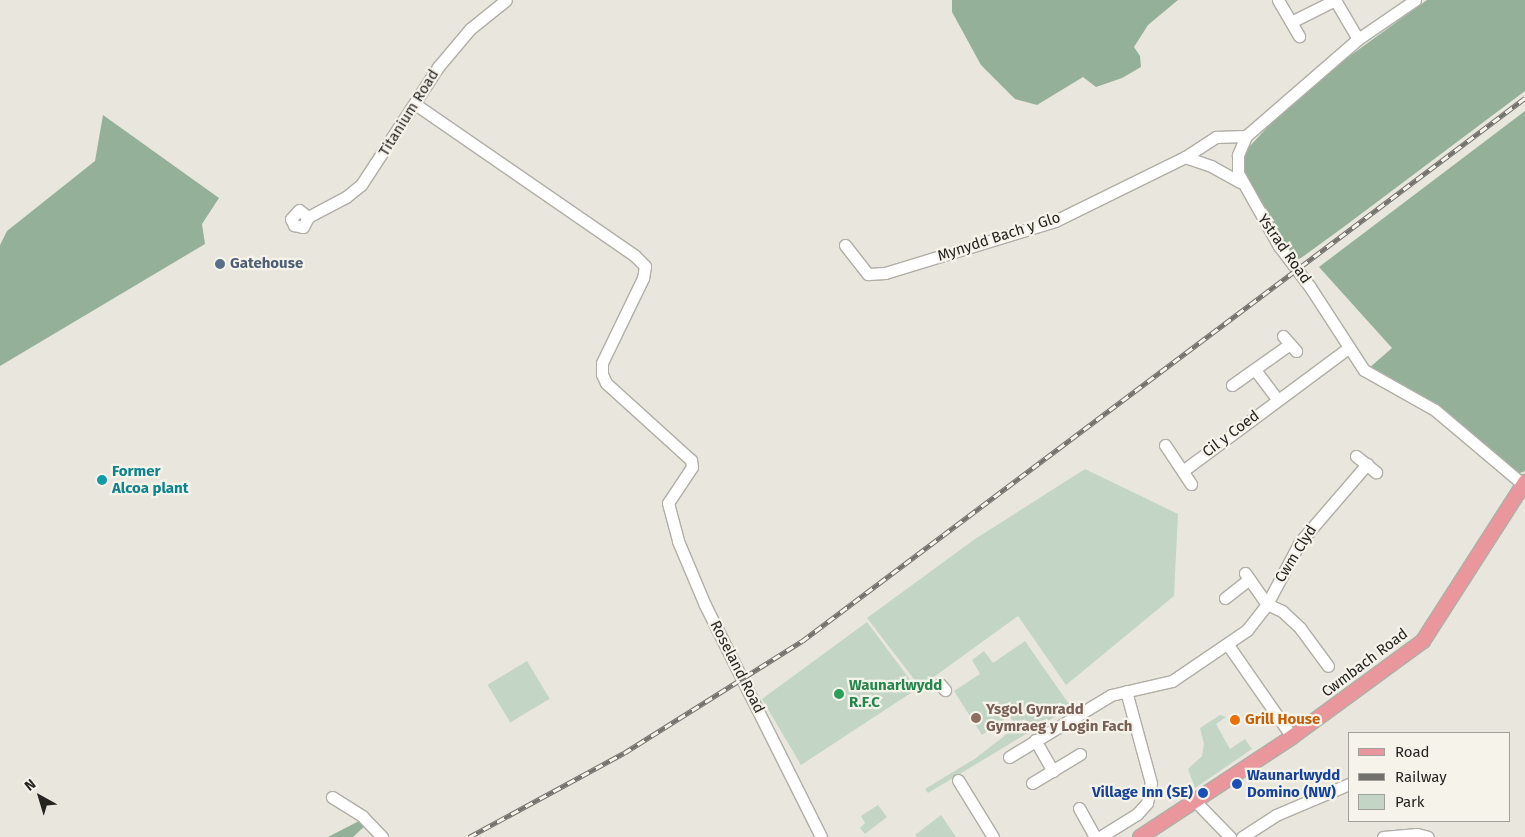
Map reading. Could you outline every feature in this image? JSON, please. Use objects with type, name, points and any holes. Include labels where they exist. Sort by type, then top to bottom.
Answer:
[{"type":"main road","name":"Cwmbach Road","points":[[1140,837],[1196,802],[1292,737],[1423,641],[1524,484]]},
{"type":"street","name":"Titanium Road","points":[[308,217],[346,197],[361,185],[453,48],[506,0]]},
{"type":"street","points":[[1278,0],[1299,36]]},
{"type":"street","points":[[1291,22],[1335,0],[1358,39]]},
{"type":"street","points":[[1246,136],[1358,39],[1415,0]]},
{"type":"street","name":"Roseland Road","points":[[415,104],[635,256],[645,266],[643,278],[602,363],[602,374],[606,382],[691,460],[692,467],[673,493],[668,504],[678,541],[705,605],[821,837]]},
{"type":"street","name":"Mynydd Bach y Glo","points":[[845,245],[868,274],[885,273],[1055,221],[1186,157],[1216,137],[1246,136]]},
{"type":"street","name":"Ystrad Road","points":[[1246,136],[1238,155],[1240,182],[1279,246],[1310,287],[1364,370],[1435,410],[1524,484]]},
{"type":"street","points":[[1186,157],[1211,166],[1240,182]]},
{"type":"street","points":[[1232,385],[1256,371],[1289,344]]},
{"type":"street","name":"Cil y Coed","points":[[1184,470],[1348,348]]},
{"type":"street","points":[[1256,371],[1277,399]]},
{"type":"street","points":[[1165,445],[1184,470],[1191,484]]},
{"type":"street","name":"Cwm Clyd","points":[[1009,757],[1111,695],[1172,681],[1228,646],[1247,630],[1267,604],[1300,542],[1371,468],[1356,456]]},
{"type":"street","points":[[1225,598],[1247,576],[1267,604],[1282,611],[1300,628],[1325,662],[1332,652]]},
{"type":"street","points":[[1228,646],[1292,737]]},
{"type":"street","points":[[1100,837],[1137,814],[1147,803],[1151,783],[1126,691]]},
{"type":"street","points":[[1035,740],[1053,771]]},
{"type":"street","points":[[1032,783],[1080,754]]},
{"type":"street","points":[[1242,837],[1276,814],[1348,784]]},
{"type":"street","points":[[959,787],[993,837]]},
{"type":"street","points":[[332,797],[362,816],[382,837]]},
{"type":"street","points":[[1196,802],[1230,837]]},
{"type":"street","points":[[1079,808],[1095,837]]},
{"type":"street","points":[[1382,837],[1417,834],[1428,837]]},
{"type":"green space","points":[[952,0],[1178,0],[1148,25],[1134,47],[1140,56],[1141,67],[1122,78],[1096,87],[1083,77],[1037,105],[1015,99],[981,65],[952,12]]},
{"type":"green space","points":[[1427,0],[1525,0],[1525,91],[1345,226],[1301,258],[1294,260],[1245,175],[1244,157],[1249,147],[1274,120],[1347,58]]},
{"type":"green space","points":[[1525,111],[1525,471],[1517,474],[1435,409],[1368,369],[1392,348],[1319,267]]},
{"type":"green space","points":[[103,115],[219,198],[202,224],[205,244],[0,366],[0,245],[7,231],[95,161]]},
{"type":"green space","points":[[1085,469],[1178,514],[1174,596],[1066,685],[1018,616],[920,687],[867,618],[975,539]]},
{"type":"green space","name":"Waunarlwydd R.F.C","points":[[867,622],[917,689],[801,765],[762,699]]},
{"type":"green space","points":[[1025,641],[1071,707],[928,793],[925,789],[976,758],[1017,726],[1009,716],[982,735],[954,691],[980,674],[972,660],[984,651],[993,663]]},
{"type":"green space","points":[[527,661],[550,699],[510,722],[488,685]]},
{"type":"green space","points":[[1220,715],[1226,717],[1216,724],[1230,749],[1245,739],[1252,749],[1195,788],[1188,769],[1202,756],[1204,744],[1200,728]]},
{"type":"green space","points":[[878,805],[887,817],[865,834],[860,828],[865,823],[861,816]]},
{"type":"green space","points":[[941,815],[956,837],[917,837],[915,835]]},
{"type":"green space","points":[[361,820],[366,825],[353,837],[328,837]]},
{"type":"railway","points":[[469,837],[624,753],[802,641],[1525,98]]},
{"type":"place","name":"Gatehouse","points":[[220,264]]},
{"type":"place","name":"Former Alcoa plant","points":[[102,480]]},
{"type":"place","name":"Waunarlwydd R.F.C","points":[[839,694]]},
{"type":"place","name":"Ysgol Gynradd Gymraeg y Login Fach","points":[[976,718]]},
{"type":"place","name":"Grill House","points":[[1235,720]]},
{"type":"place","name":"Waunarlwydd Domino (NW)","points":[[1237,784]]},
{"type":"place","name":"Village Inn (SE)","points":[[1203,793]]}]
